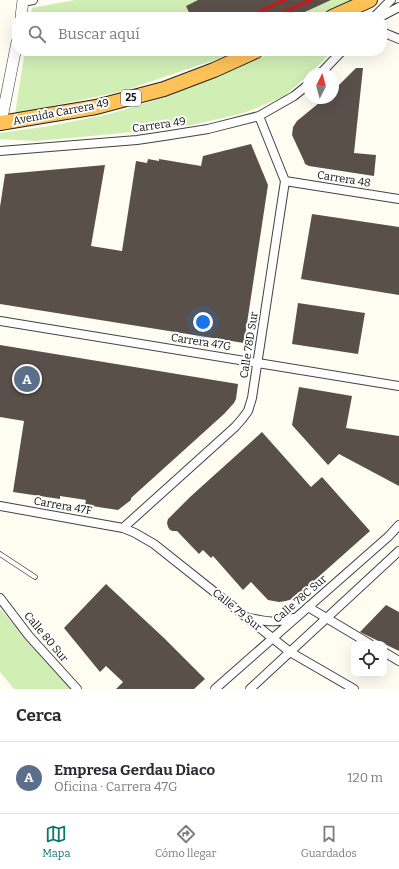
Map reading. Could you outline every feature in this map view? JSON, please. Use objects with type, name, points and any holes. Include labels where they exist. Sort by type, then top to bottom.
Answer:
[{"type":"highway","points":[[343,12],[370,0]]},
{"type":"highway","name":"Avenida Carrera 49","points":[[1,123],[96,107],[164,89],[214,70],[245,56]]},
{"type":"street","points":[[379,12],[391,0]]},
{"type":"street","points":[[23,12],[26,1]]},
{"type":"street","points":[[387,13],[399,7]]},
{"type":"street","points":[[387,34],[399,39]]},
{"type":"street","points":[[1,123],[14,56]]},
{"type":"street","points":[[326,68],[337,56]]},
{"type":"street","name":"Carrera 49","points":[[0,150],[129,140],[208,129],[259,116],[294,96],[303,89]]},
{"type":"street","points":[[259,116],[285,181]]},
{"type":"street","name":"Carrera 48","points":[[285,181],[399,199]]},
{"type":"street","name":"Calle 78D Sur","points":[[123,528],[235,427],[248,411],[252,398],[258,363],[285,181]]},
{"type":"street","name":"Carrera 47G","points":[[0,321],[399,386]]},
{"type":"street","name":"Carrera 47F","points":[[0,506],[123,528]]},
{"type":"street","name":"Calle 78C Sur","points":[[215,689],[389,536],[399,525]]},
{"type":"street","name":"Calle 79 Sur","points":[[123,528],[144,537],[154,544],[290,652],[354,689]]},
{"type":"street","points":[[250,689],[399,551]]},
{"type":"street","name":"Calle 80 Sur","points":[[0,598],[29,636],[77,689]]},
{"type":"street","points":[[308,607],[365,641]]},
{"type":"street","points":[[246,617],[266,622],[274,622],[298,616]]},
{"type":"street","points":[[387,654],[399,661]]},
{"type":"lane","points":[[0,554],[35,577]]},
{"type":"green space","points":[[75,0],[198,0],[186,6],[189,12],[31,12],[32,8]]},
{"type":"green space","points":[[331,0],[353,0],[325,12],[305,12]]},
{"type":"green space","points":[[24,56],[225,56],[123,91],[15,114]]},
{"type":"green space","points":[[265,56],[327,56],[316,68],[303,68],[303,80],[283,97],[244,113],[192,125],[113,134],[36,141],[0,139],[0,133],[50,126],[109,114],[169,96]]},
{"type":"green space","points":[[0,609],[71,689],[14,689],[0,672]]},
{"type":"building","points":[[198,0],[331,0],[305,12],[189,12],[186,6]]},
{"type":"building","points":[[356,68],[363,68],[354,153],[376,155],[374,176],[309,166],[305,164],[292,135],[293,127],[297,121],[318,104],[339,104],[339,85]]},
{"type":"building","points":[[251,144],[268,185],[244,343],[0,304],[0,207],[5,174],[105,165],[91,246],[122,251],[136,161],[147,163],[148,159],[159,161],[159,159],[201,166],[203,156]]},
{"type":"building","points":[[312,214],[399,227],[399,295],[301,279]]},
{"type":"building","points":[[298,303],[365,313],[358,354],[292,344]]},
{"type":"building","points":[[0,345],[238,384],[236,399],[224,414],[131,498],[131,500],[118,510],[85,505],[86,500],[60,496],[60,499],[13,492],[24,421],[0,417]]},
{"type":"building","points":[[299,387],[352,396],[346,428],[399,436],[399,486],[339,454],[328,465],[292,425]]},
{"type":"building","points":[[262,432],[311,487],[322,477],[370,531],[297,596],[286,601],[279,602],[268,600],[251,582],[243,590],[213,556],[211,558],[203,550],[199,554],[177,531],[170,530],[167,523],[168,519],[190,497]]},
{"type":"building","points":[[106,584],[205,679],[194,689],[116,689],[123,682],[106,666],[100,672],[64,628]]},
{"type":"building","points":[[386,605],[399,612],[399,651],[387,645],[387,641],[378,641],[360,632]]},
{"type":"railway","points":[[258,12],[285,0]]},
{"type":"railway","points":[[283,12],[311,0]]},
{"type":"place","name":"Empresa Gerdau Diaco","points":[[27,379]]}]
